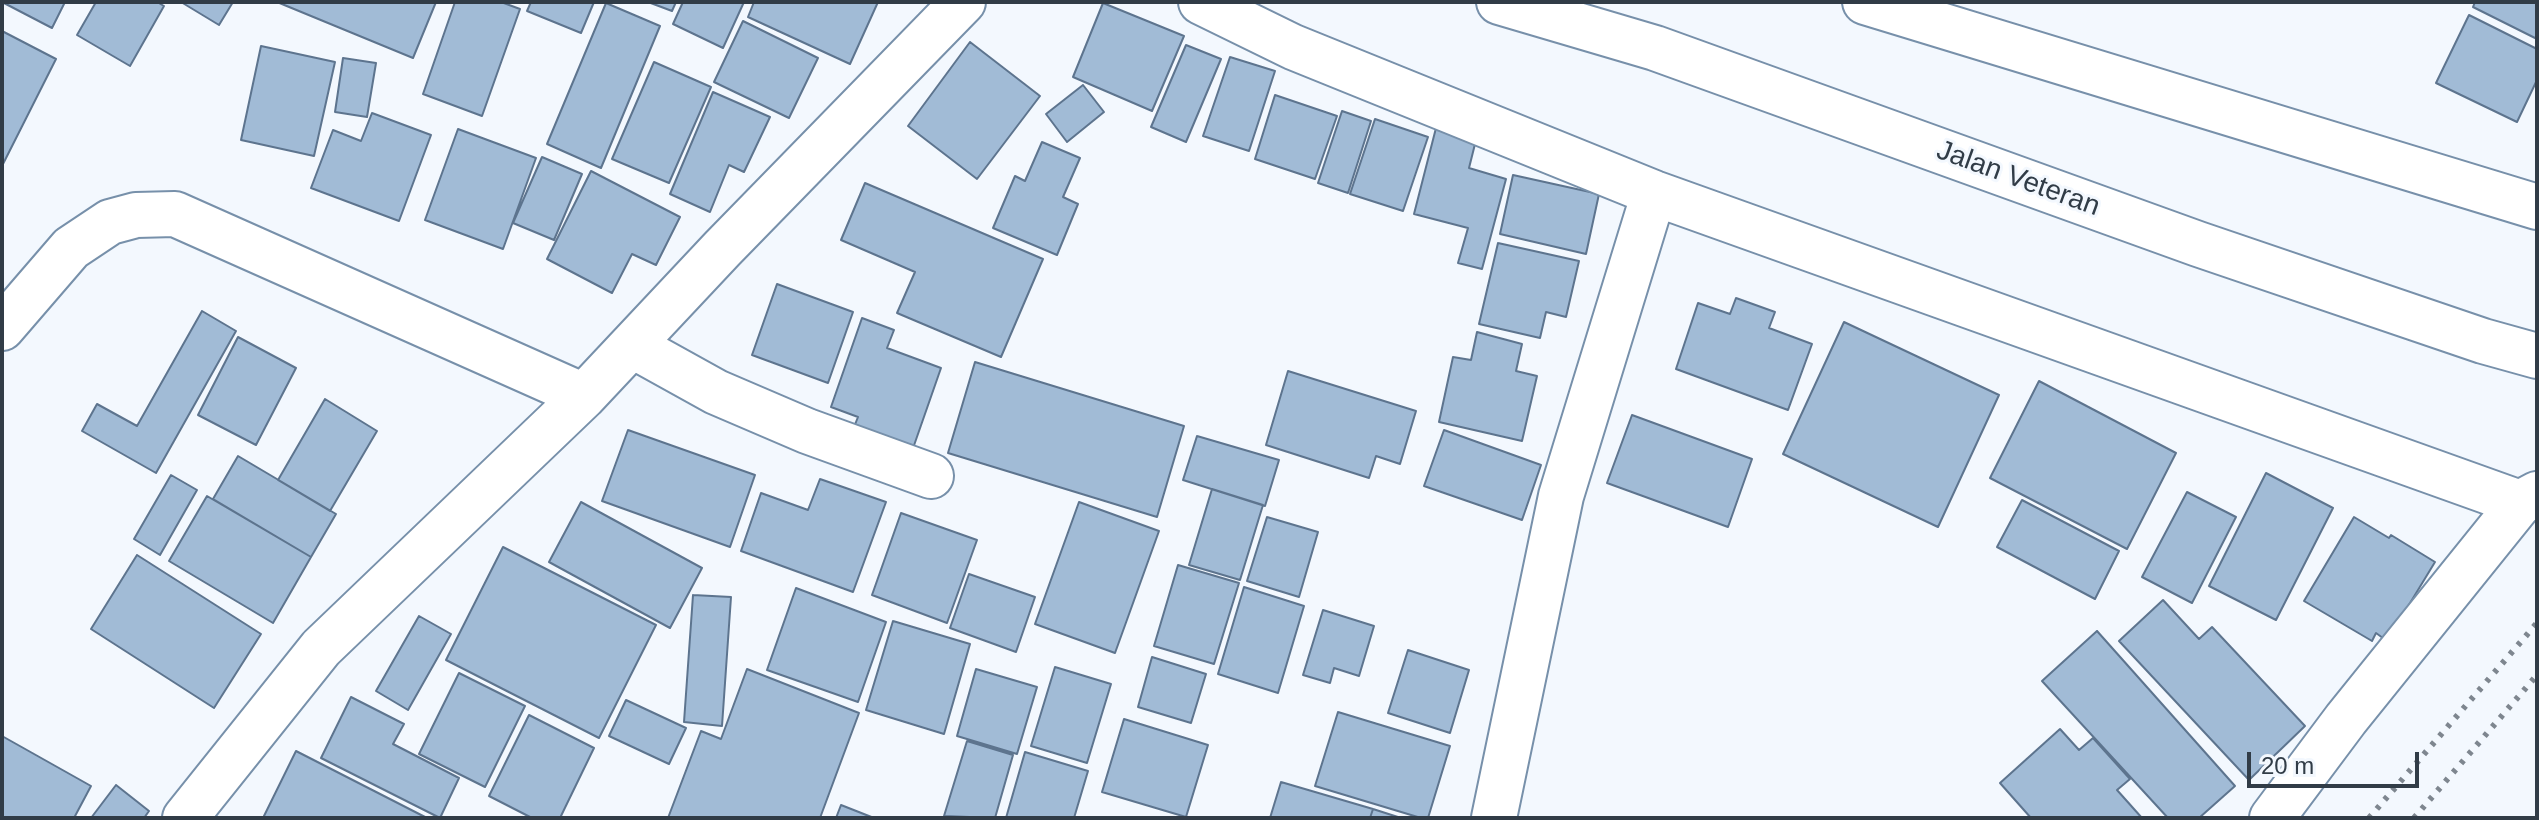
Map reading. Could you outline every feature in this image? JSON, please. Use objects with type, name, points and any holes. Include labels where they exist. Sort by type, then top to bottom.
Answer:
[{"type":"main road","points":[[185,818],[321,648],[584,396],[722,249],[963,2]]},
{"type":"main road","points":[[1201,2],[1293,47],[1654,193],[2528,498],[2346,719],[2272,818]]},
{"type":"main road","name":"Jalan Veteran","points":[[1499,2],[1655,48],[2198,244],[2483,341],[2537,356]]},
{"type":"main road","points":[[1865,2],[2537,207]]},
{"type":"main road","points":[[1494,818],[1561,496],[1654,193]]},
{"type":"main road","points":[[2,328],[71,248],[110,222],[136,215],[175,214],[584,396]]},
{"type":"main road","points":[[633,346],[716,392],[781,420],[931,476]]},
{"type":"building","points":[[2,2],[65,2],[52,28]]},
{"type":"building","points":[[96,2],[157,2],[164,6],[130,66],[77,35]]},
{"type":"building","points":[[181,2],[233,2],[219,25]]},
{"type":"building","points":[[277,2],[436,2],[413,58]]},
{"type":"building","points":[[455,2],[501,2],[520,9],[482,116],[423,94]]},
{"type":"building","points":[[531,2],[594,2],[581,33],[527,11]]},
{"type":"building","points":[[648,2],[676,2],[672,11]]},
{"type":"building","points":[[683,2],[744,2],[723,48],[673,24]]},
{"type":"building","points":[[754,2],[878,2],[850,64],[748,17]]},
{"type":"building","points":[[2475,2],[2537,2],[2537,39],[2473,7]]},
{"type":"building","points":[[606,3],[660,26],[601,168],[547,144]]},
{"type":"building","points":[[1103,3],[1184,36],[1152,111],[1073,77]]},
{"type":"building","points":[[2469,15],[2537,49],[2537,80],[2517,122],[2436,83]]},
{"type":"building","points":[[743,21],[818,58],[789,118],[714,82]]},
{"type":"building","points":[[2,31],[56,59],[2,166]]},
{"type":"building","points":[[970,42],[1040,96],[977,179],[908,126]]},
{"type":"building","points":[[1186,45],[1221,59],[1186,142],[1151,127]]},
{"type":"building","points":[[261,46],[335,62],[314,156],[241,140]]},
{"type":"building","points":[[1230,57],[1275,71],[1249,151],[1203,136]]},
{"type":"building","points":[[343,58],[376,63],[367,117],[335,112]]},
{"type":"building","points":[[654,62],[711,87],[669,183],[612,159]]},
{"type":"building","points":[[1083,85],[1104,112],[1067,142],[1046,114]]},
{"type":"building","points":[[713,92],[770,117],[744,172],[729,165],[710,212],[670,194]]},
{"type":"building","points":[[1275,95],[1337,116],[1315,179],[1255,159]]},
{"type":"building","points":[[1342,111],[1371,121],[1348,193],[1318,183]]},
{"type":"building","points":[[372,113],[431,135],[399,221],[311,188],[333,130],[361,141]]},
{"type":"building","points":[[1375,119],[1428,137],[1403,211],[1350,194]]},
{"type":"building","points":[[1436,128],[1476,140],[1469,168],[1506,179],[1482,269],[1458,263],[1468,228],[1414,214]]},
{"type":"building","points":[[458,129],[536,158],[503,249],[425,220]]},
{"type":"building","points":[[1042,142],[1080,158],[1063,197],[1078,204],[1057,255],[993,228],[1015,176],[1025,181]]},
{"type":"building","points":[[542,157],[582,174],[554,240],[513,223]]},
{"type":"building","points":[[591,171],[680,217],[656,265],[632,254],[612,293],[547,259]]},
{"type":"building","points":[[1513,175],[1599,194],[1586,254],[1500,234]]},
{"type":"building","points":[[865,183],[1043,259],[1001,357],[897,313],[915,272],[841,240]]},
{"type":"building","points":[[1498,243],[1579,261],[1566,317],[1546,312],[1540,338],[1479,324]]},
{"type":"building","points":[[777,284],[853,312],[828,383],[752,355]]},
{"type":"building","points":[[1736,298],[1775,312],[1769,328],[1812,344],[1788,410],[1676,369],[1698,303],[1730,314]]},
{"type":"building","points":[[202,311],[236,331],[156,473],[82,431],[97,404],[137,426]]},
{"type":"building","points":[[862,318],[894,330],[887,348],[941,368],[911,454],[852,432],[858,417],[831,407]]},
{"type":"building","points":[[1844,322],[1999,395],[1938,527],[1783,454]]},
{"type":"building","points":[[1477,332],[1522,344],[1516,371],[1537,376],[1522,441],[1439,422],[1453,357],[1471,360]]},
{"type":"building","points":[[238,337],[296,368],[256,445],[198,415]]},
{"type":"building","points":[[975,362],[1184,426],[1157,517],[948,453]]},
{"type":"building","points":[[1288,371],[1416,411],[1400,464],[1376,456],[1369,478],[1266,445]]},
{"type":"building","points":[[2039,381],[2176,453],[2127,549],[1990,478]]},
{"type":"building","points":[[325,399],[377,431],[330,511],[278,480]]},
{"type":"building","points":[[1632,415],[1752,459],[1728,527],[1607,483]]},
{"type":"building","points":[[628,430],[755,475],[730,547],[602,501]]},
{"type":"building","points":[[1444,430],[1541,465],[1522,520],[1424,486]]},
{"type":"building","points":[[1197,436],[1279,460],[1265,506],[1183,480]]},
{"type":"building","points":[[238,456],[336,514],[311,557],[213,499]]},
{"type":"building","points":[[2266,473],[2333,508],[2276,620],[2209,586]]},
{"type":"building","points":[[171,475],[197,490],[160,555],[134,539]]},
{"type":"building","points":[[820,479],[886,502],[853,592],[741,551],[761,493],[808,510]]},
{"type":"building","points":[[1212,489],[1263,505],[1240,580],[1189,565]]},
{"type":"building","points":[[2187,492],[2236,517],[2192,603],[2142,577]]},
{"type":"building","points":[[207,496],[311,557],[273,623],[169,561]]},
{"type":"building","points":[[2022,500],[2119,551],[2095,599],[1997,547]]},
{"type":"building","points":[[581,502],[702,568],[670,628],[549,562]]},
{"type":"building","points":[[1079,502],[1159,531],[1115,653],[1035,624]]},
{"type":"building","points":[[901,513],[977,540],[947,623],[872,595]]},
{"type":"building","points":[[1267,517],[1318,532],[1299,597],[1247,581]]},
{"type":"building","points":[[2354,517],[2435,562],[2387,641],[2376,633],[2372,641],[2304,601]]},
{"type":"building","points":[[503,547],[656,625],[599,738],[446,660]]},
{"type":"building","points":[[137,555],[261,634],[214,708],[91,629]]},
{"type":"building","points":[[1178,565],[1239,583],[1214,664],[1154,646]]},
{"type":"building","points":[[969,574],[1035,597],[1016,652],[950,628]]},
{"type":"building","points":[[1244,587],[1304,606],[1278,693],[1218,674]]},
{"type":"building","points":[[796,588],[886,622],[858,702],[767,670]]},
{"type":"building","points":[[693,595],[731,597],[722,726],[684,722]]},
{"type":"building","points":[[2163,600],[2199,639],[2212,627],[2305,726],[2249,780],[2119,641]]},
{"type":"building","points":[[1323,610],[1374,626],[1359,676],[1334,668],[1330,683],[1303,675]]},
{"type":"building","points":[[419,616],[451,634],[408,710],[376,691]]},
{"type":"building","points":[[893,621],[970,644],[944,734],[866,710]]},
{"type":"building","points":[[2097,631],[2235,786],[2199,818],[2168,818],[2042,681]]},
{"type":"building","points":[[1408,650],[1469,670],[1450,733],[1388,713]]},
{"type":"building","points":[[1152,657],[1206,674],[1191,723],[1138,707]]},
{"type":"building","points":[[1055,667],[1111,684],[1087,763],[1031,746]]},
{"type":"building","points":[[747,669],[859,713],[820,818],[668,818],[701,731],[721,739]]},
{"type":"building","points":[[976,669],[1037,687],[1017,754],[957,736]]},
{"type":"building","points":[[459,673],[525,706],[485,787],[419,754]]},
{"type":"building","points":[[351,697],[404,724],[393,744],[459,778],[440,818],[321,758]]},
{"type":"building","points":[[626,700],[686,728],[669,764],[609,736]]},
{"type":"building","points":[[1338,712],[1450,746],[1428,818],[1315,786]]},
{"type":"building","points":[[529,715],[594,748],[560,818],[532,818],[489,796]]},
{"type":"building","points":[[1124,719],[1208,745],[1186,817],[1102,792]]},
{"type":"building","points":[[2060,729],[2079,750],[2093,738],[2130,779],[2117,790],[2142,818],[2031,818],[2000,783]]},
{"type":"building","points":[[2,736],[91,786],[74,818],[2,818]]},
{"type":"building","points":[[967,741],[1013,755],[995,818],[944,816]]},
{"type":"building","points":[[296,751],[427,818],[263,818]]},
{"type":"building","points":[[1025,752],[1088,771],[1074,818],[1006,818]]},
{"type":"building","points":[[1281,782],[1373,809],[1370,818],[1270,818]]},
{"type":"building","points":[[116,785],[149,811],[144,818],[91,818]]},
{"type":"building","points":[[841,805],[874,818],[836,818]]},
{"type":"building","points":[[1373,809],[1401,818],[1370,818]]},
{"type":"railway","points":[[2369,818],[2537,623]]},
{"type":"railway","points":[[2414,818],[2537,675]]}]
